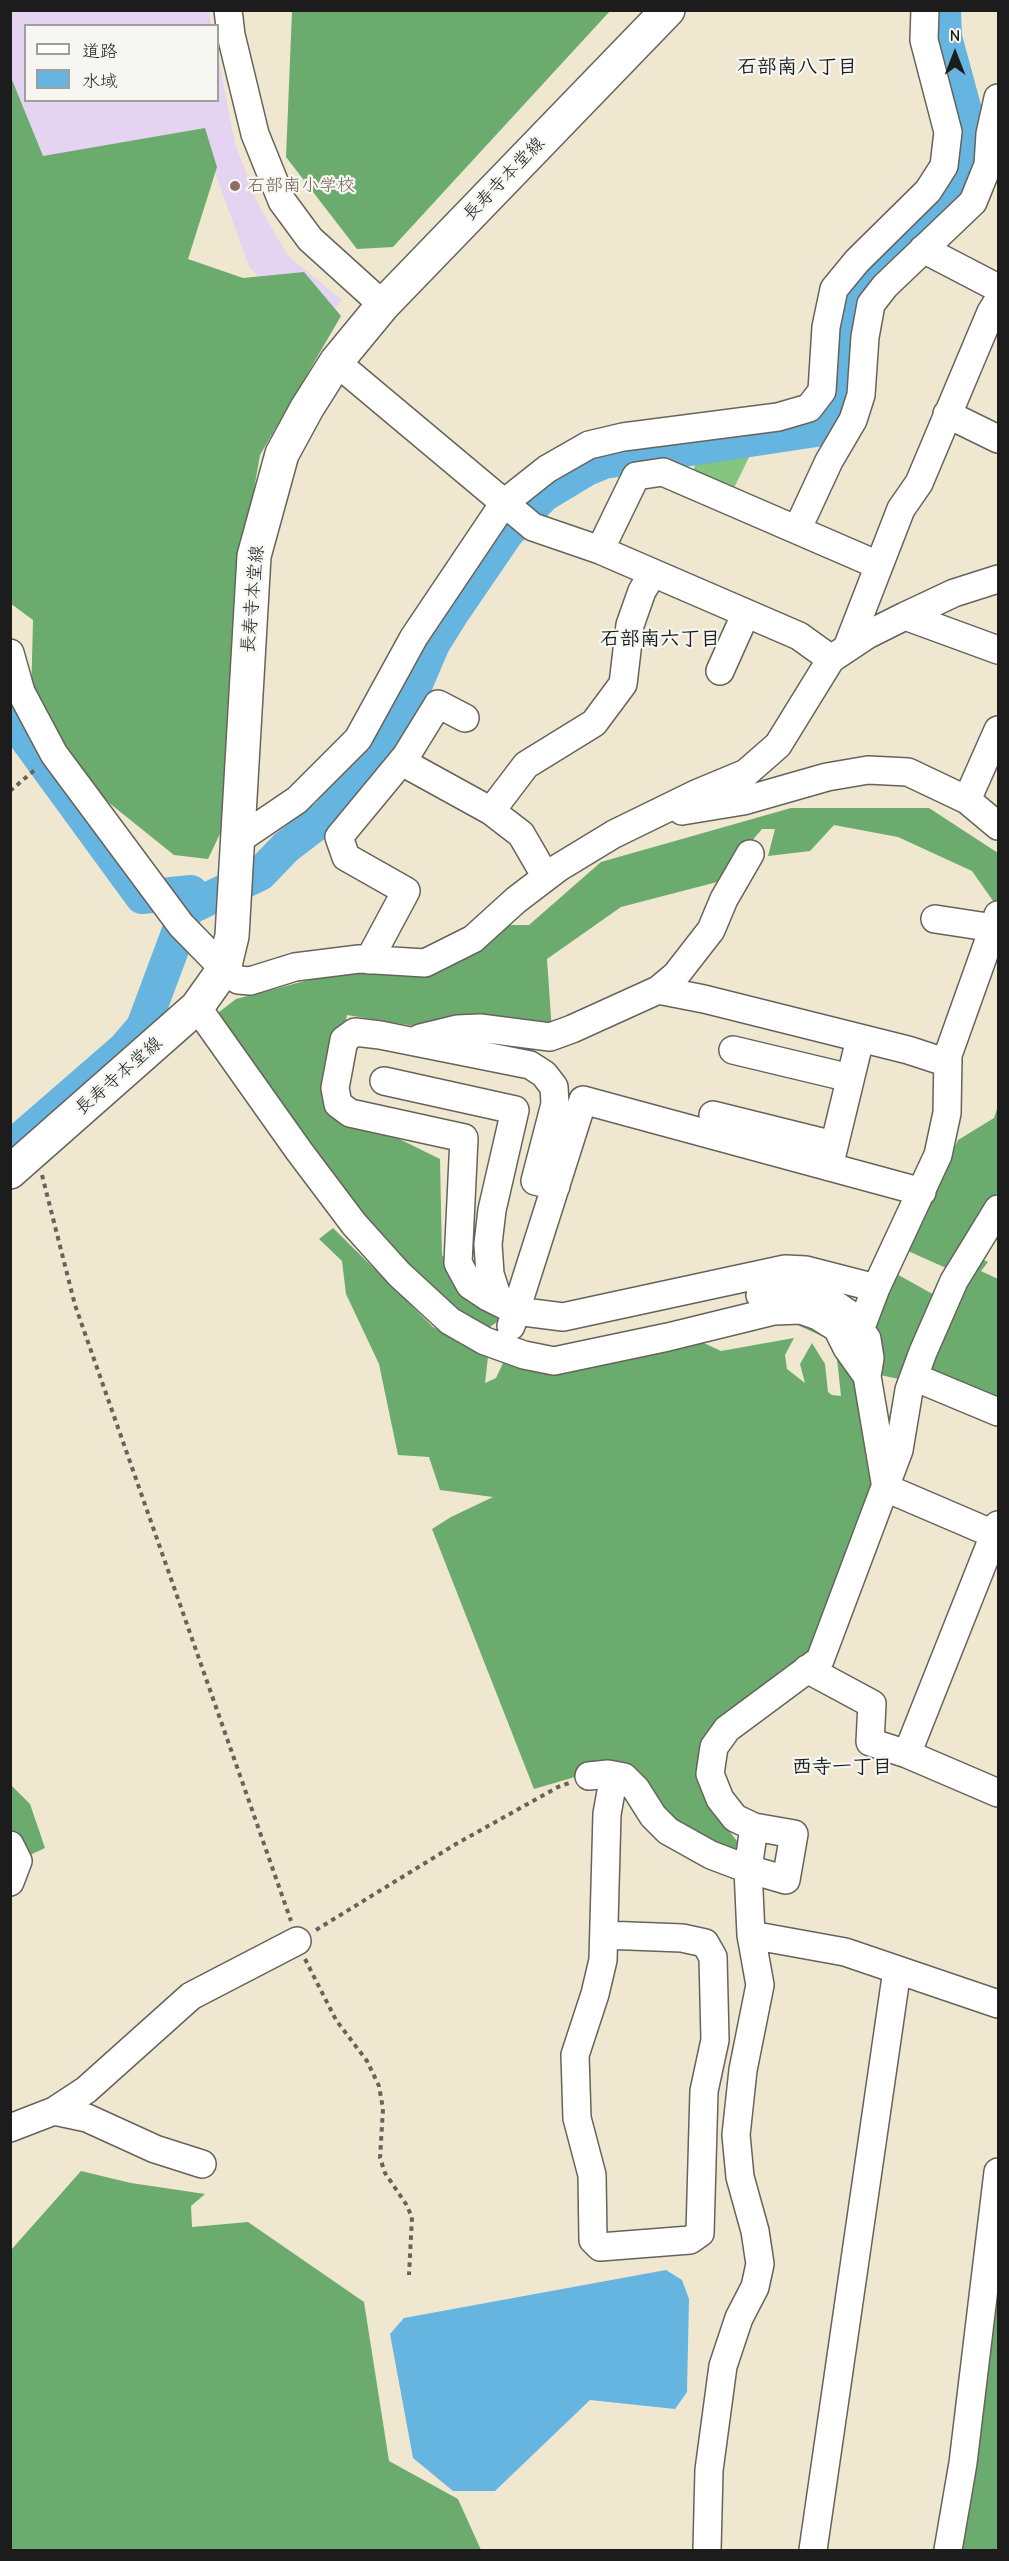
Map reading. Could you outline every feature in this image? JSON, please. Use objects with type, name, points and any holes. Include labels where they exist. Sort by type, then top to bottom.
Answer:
[{"type":"main road","name":"長寿寺本堂線","points":[[22,1161],[197,1006],[224,969],[232,936],[254,556],[282,454],[307,408],[336,362],[383,305],[668,10]]},
{"type":"street","points":[[228,10],[231,35],[255,134],[282,201],[310,239],[383,305]]},
{"type":"street","points":[[238,840],[297,800],[358,739],[414,637],[504,503],[547,470],[589,445],[691,426],[778,417],[809,408],[822,391],[826,327],[834,289],[857,261],[928,190],[944,166],[948,132],[924,40],[925,10]]},
{"type":"street","points":[[796,530],[829,461],[853,420],[861,394],[865,337],[871,304],[885,286],[973,202],[988,165],[990,134],[999,98]]},
{"type":"street","points":[[923,249],[999,288]]},
{"type":"street","points":[[952,416],[991,312],[999,301]]},
{"type":"street","points":[[10,653],[21,692],[54,754],[170,910],[224,969],[238,980],[250,981],[295,967],[369,960],[425,963],[473,939],[516,900],[614,834],[746,773],[778,745],[839,653],[901,509],[919,483],[952,416],[992,345]]},
{"type":"street","points":[[336,362],[533,527],[600,550],[839,653]]},
{"type":"street","points":[[952,416],[999,439]]},
{"type":"street","points":[[600,550],[636,476],[663,472],[878,565]]},
{"type":"street","points":[[491,811],[526,765],[594,723],[623,684],[630,626],[642,591],[653,573]]},
{"type":"street","points":[[839,653],[905,616],[954,593],[999,579]]},
{"type":"street","points":[[720,671],[746,613]]},
{"type":"street","points":[[905,616],[999,650]]},
{"type":"street","points":[[369,960],[406,891],[346,857],[339,837],[402,762],[438,704],[465,718]]},
{"type":"street","points":[[967,800],[999,730]]},
{"type":"street","points":[[402,762],[491,811],[521,834],[546,878]]},
{"type":"street","points":[[648,817],[743,801],[827,777],[868,770],[908,772],[967,800],[999,826]]},
{"type":"street","points":[[410,1041],[457,1029],[480,1028],[550,1037],[658,990],[676,975],[711,930],[724,899],[750,854]]},
{"type":"street","points":[[861,1330],[876,1288],[938,1155],[947,1113],[948,1054],[996,921],[935,920]]},
{"type":"street","points":[[658,990],[704,999],[948,1063]]},
{"type":"street","points":[[197,1006],[298,1151],[354,1224],[399,1274],[450,1321],[485,1341],[524,1355],[554,1361],[668,1337],[774,1311],[801,1310],[818,1316],[837,1328],[847,1348],[867,1376]]},
{"type":"street","points":[[556,1186],[535,1181],[555,1104],[554,1087],[544,1074],[530,1065],[410,1041],[355,1032],[344,1040],[335,1088],[338,1104],[350,1113],[464,1138],[458,1263],[470,1285],[508,1307],[563,1317],[785,1269],[806,1270],[876,1288]]},
{"type":"street","points":[[832,1156],[860,1039]]},
{"type":"street","points":[[733,1050],[850,1078]]},
{"type":"street","points":[[384,1081],[515,1110],[492,1210],[488,1244],[490,1274],[508,1307]]},
{"type":"street","points":[[504,1347],[508,1307],[556,1186],[583,1100],[832,1156]]},
{"type":"street","points":[[713,1115],[832,1156],[922,1192]]},
{"type":"street","points":[[604,1935],[705,1943],[713,1957],[715,2040],[704,2091],[700,2234],[690,2240],[600,2247],[593,2240],[592,2175],[577,2118],[574,2073],[575,2055],[595,1994],[603,1960],[607,1814],[602,1776],[624,1778],[636,1789],[653,1816],[668,1831],[711,1855],[786,1880],[794,1834],[754,1827],[735,1818],[720,1799],[710,1774],[714,1747],[727,1729],[820,1660],[899,1450],[909,1390],[914,1377],[954,1281],[999,1209]]},
{"type":"street","points":[[504,1347],[602,1336],[770,1293],[801,1291],[827,1299],[849,1314],[867,1339],[870,1358],[867,1376],[886,1488]]},
{"type":"street","points":[[914,1377],[999,1412]]},
{"type":"street","points":[[886,1488],[997,1532],[907,1754]]},
{"type":"street","points":[[807,1669],[872,1704],[870,1742],[907,1754],[999,1793]]},
{"type":"street","points":[[708,2550],[709,2470],[723,2366],[738,2318],[755,2287],[760,2264],[755,2231],[740,2177],[736,2135],[743,2070],[760,1985],[751,1935],[748,1869],[754,1827]]},
{"type":"street","points":[[10,1845],[18,1861],[10,1882]]},
{"type":"street","points":[[751,1935],[845,1952],[999,2004]]},
{"type":"street","points":[[10,2128],[54,2111],[86,2090],[191,1996],[297,1941]]},
{"type":"street","points":[[813,2550],[897,1970]]},
{"type":"street","points":[[54,2111],[87,2118],[155,2149],[202,2164]]},
{"type":"street","points":[[948,2550],[966,2441],[999,2172]]},
{"type":"path","points":[[10,791],[54,754]]},
{"type":"path","points":[[22,1161],[48,1190],[75,1305],[297,1941],[336,2020],[367,2061],[379,2086],[383,2109],[380,2158],[385,2173],[412,2217],[409,2275]]},
{"type":"path","points":[[297,1941],[456,1844],[558,1787],[602,1776]]},
{"type":"shaded area","name":"石部南小学校","points":[[11,11],[209,11],[211,24],[24,24],[24,102],[219,102],[219,61],[235,144],[258,204],[288,256],[342,300],[310,339],[249,266],[202,137],[41,167],[11,91]]},
{"type":"green space","points":[[298,10],[610,11],[393,247],[357,249],[286,157],[292,12]]},
{"type":"green space","points":[[10,75],[43,156],[205,128],[217,167],[188,259],[243,278],[304,272],[341,316],[260,455],[236,592],[227,819],[208,859],[174,855],[98,794],[31,699],[33,620],[10,603]]},
{"type":"green space","points":[[754,447],[732,492],[691,475],[700,454]]},
{"type":"green space","points":[[791,808],[929,808],[998,853],[998,908],[972,871],[898,837],[834,825],[810,851],[768,856],[775,829],[762,829],[717,882],[621,907],[547,959],[552,1032],[427,1028],[347,1015],[327,1113],[381,1130],[440,1159],[442,1255],[475,1296],[509,1313],[490,1327],[454,1310],[374,1229],[210,1019],[236,999],[355,968],[434,973],[492,925],[529,925],[601,862]]},
{"type":"green space","points":[[998,1106],[998,1191],[955,1272],[908,1251],[958,1140],[994,1118]]},
{"type":"green space","points":[[333,1228],[433,1327],[488,1357],[485,1383],[496,1378],[504,1361],[693,1338],[721,1351],[794,1338],[785,1355],[787,1369],[805,1383],[800,1364],[812,1343],[825,1364],[828,1392],[841,1396],[837,1359],[826,1338],[780,1317],[843,1334],[861,1379],[877,1483],[814,1648],[713,1724],[702,1770],[726,1827],[744,1850],[729,1856],[663,1819],[609,1767],[534,1789],[432,1529],[451,1517],[493,1497],[440,1490],[429,1457],[398,1455],[379,1364],[346,1294],[342,1261],[319,1239]]},
{"type":"green space","points":[[982,1259],[988,1262],[981,1271],[998,1279],[998,1407],[924,1374],[969,1266]]},
{"type":"green space","points":[[893,1272],[938,1297],[899,1379],[880,1375],[870,1324]]},
{"type":"green space","points":[[10,1784],[30,1804],[45,1848],[30,1855],[11,1834]]},
{"type":"green space","points":[[81,2171],[131,2183],[205,2194],[191,2206],[192,2227],[248,2222],[364,2302],[389,2461],[458,2499],[481,2550],[11,2550],[11,2250]]},
{"type":"green space","points":[[998,2236],[998,2550],[949,2550]]},
{"type":"water","points":[[666,2270],[682,2280],[689,2299],[687,2392],[675,2409],[590,2400],[495,2491],[453,2491],[413,2458],[390,2334],[404,2318]]},
{"type":"waterway","points":[[10,1148],[124,1049],[143,1027],[187,909],[260,874],[286,847],[328,815],[398,726],[433,644],[451,615],[507,533],[544,495],[587,469],[604,462],[816,430],[831,422],[840,410],[843,392],[845,311],[851,296],[859,285],[954,192],[965,171],[972,149],[971,133],[945,37],[944,10]]},
{"type":"waterway","points":[[10,709],[23,734],[142,897],[191,892]]},
{"type":"place","name":"石部南小学校","points":[[235,186]]},
{"type":"district","name":"石部南八丁目","points":[[797,67]]},
{"type":"district","name":"石部南六丁目","points":[[660,639]]},
{"type":"district","name":"西寺一丁目","points":[[842,1767]]}]
